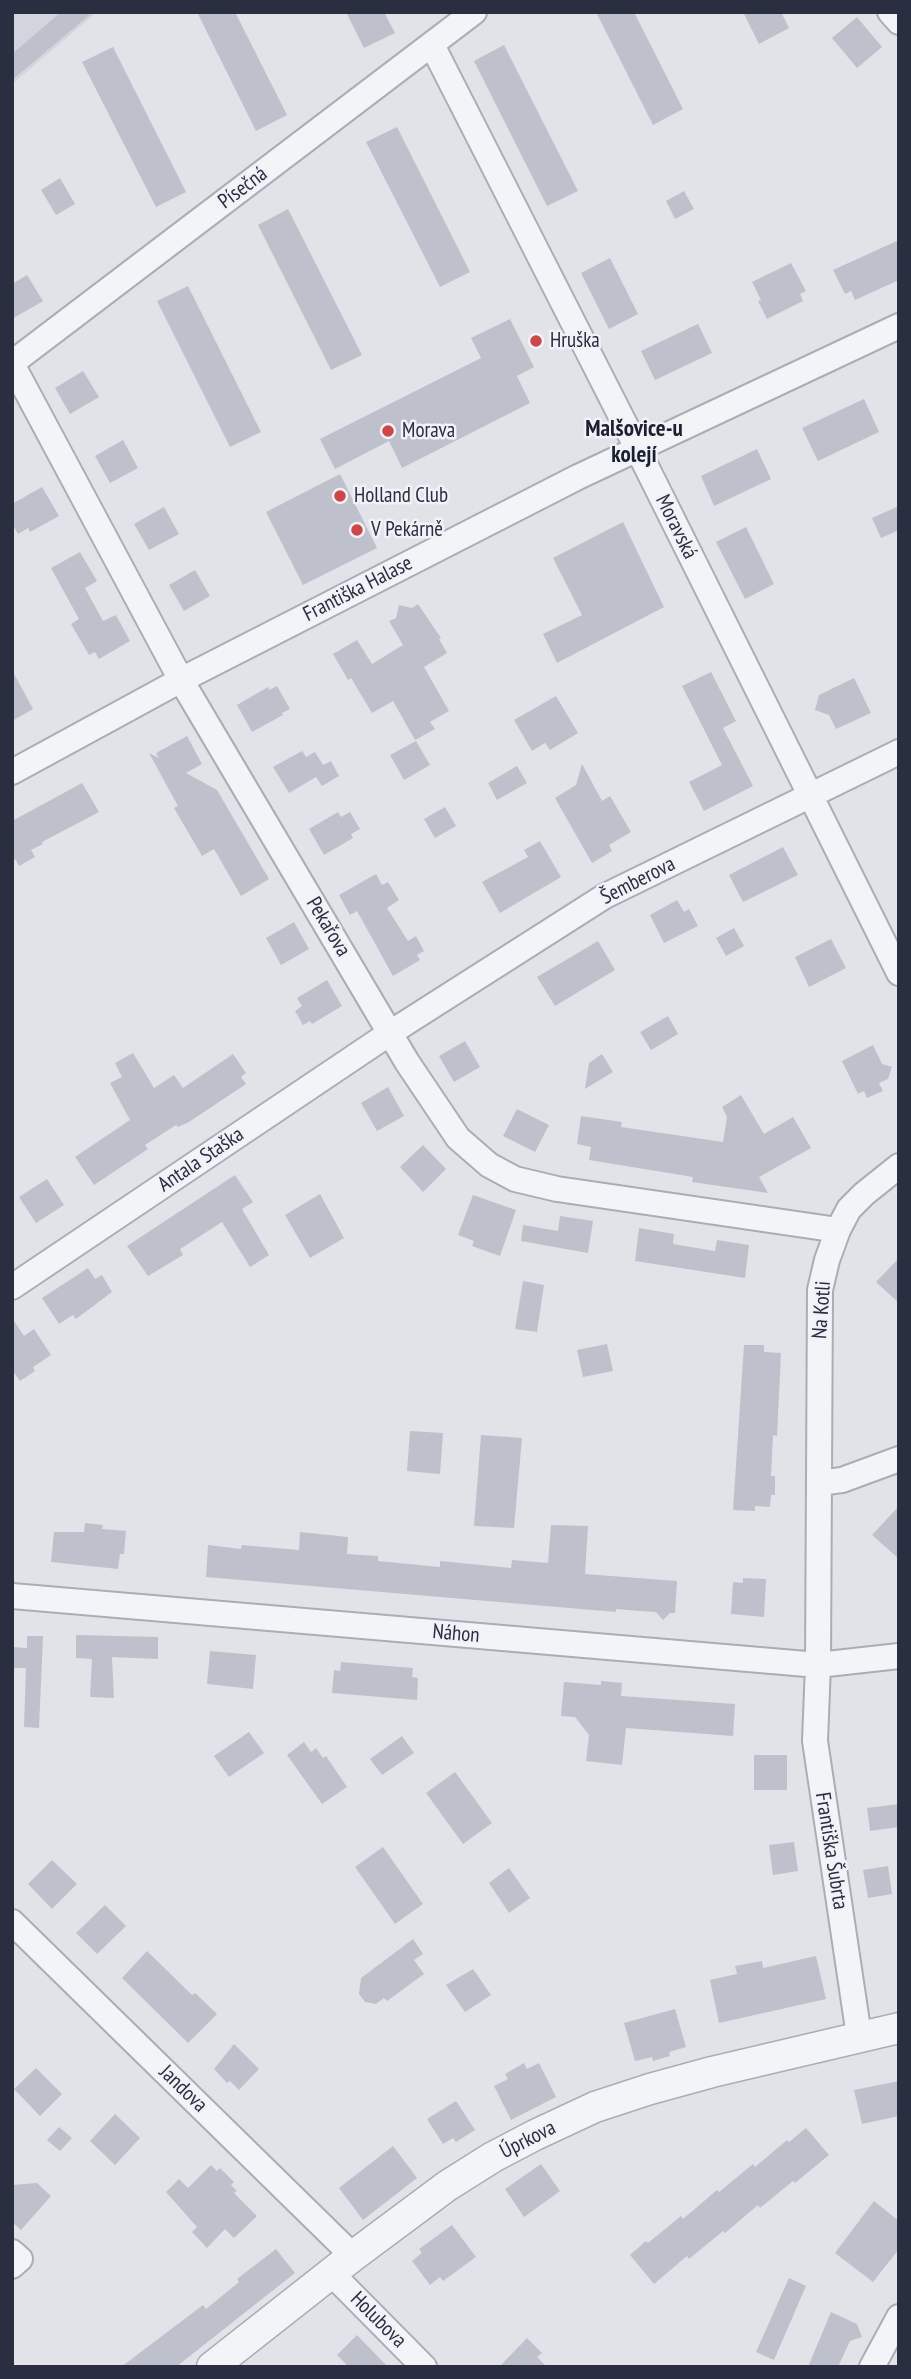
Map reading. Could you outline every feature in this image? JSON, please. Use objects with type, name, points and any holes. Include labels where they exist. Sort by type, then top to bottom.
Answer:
[{"type":"street","name":"Písečná","points":[[12,364],[474,12]]},
{"type":"street","points":[[890,12],[899,22]]},
{"type":"street","name":"Moravská","points":[[432,45],[899,973]]},
{"type":"street","name":"Františka Halase","points":[[12,772],[181,680],[637,448],[899,326]]},
{"type":"street","name":"Pekařova","points":[[12,364],[181,680],[390,1034],[458,1138],[489,1165],[515,1179],[557,1189],[838,1230]]},
{"type":"street","name":"Šemberova","points":[[390,1034],[605,896],[899,752]]},
{"type":"street","name":"Antala Staška","points":[[12,1287],[390,1034]]},
{"type":"street","name":"Na Kotli","points":[[818,1665],[820,1290],[827,1260],[849,1209],[863,1194],[899,1166]]},
{"type":"street","points":[[819,1483],[842,1480],[899,1459]]},
{"type":"street","name":"Náhon","points":[[12,1596],[818,1665],[899,1656]]},
{"type":"street","name":"Františka Šubrta","points":[[818,1665],[815,1741],[859,2036]]},
{"type":"street","name":"Jandova","points":[[12,1922],[342,2264]]},
{"type":"street","name":"Úprkova","points":[[212,2367],[342,2264],[447,2186],[534,2135],[595,2107],[712,2072],[899,2028]]},
{"type":"street","points":[[12,2252],[20,2259],[12,2266]]},
{"type":"street","name":"Holubova","points":[[342,2264],[424,2367]]},
{"type":"street","points":[[872,2367],[899,2317]]},
{"type":"shaded area","points":[[12,12],[97,12],[12,84]]},
{"type":"building","points":[[61,12],[93,12],[12,80],[12,54]]},
{"type":"building","points":[[197,12],[235,12],[287,115],[256,131]]},
{"type":"building","points":[[346,12],[384,12],[395,33],[364,48]]},
{"type":"building","points":[[596,12],[634,12],[683,109],[653,125]]},
{"type":"building","points":[[743,12],[781,12],[789,28],[759,44]]},
{"type":"building","points":[[857,17],[882,47],[857,68],[832,38]]},
{"type":"building","points":[[504,45],[578,191],[547,206],[474,61]]},
{"type":"building","points":[[113,47],[186,192],[156,207],[82,62]]},
{"type":"building","points":[[397,127],[470,272],[440,287],[366,142]]},
{"type":"building","points":[[60,178],[75,204],[56,215],[41,190]]},
{"type":"building","points":[[684,191],[694,209],[675,219],[666,201]]},
{"type":"building","points":[[288,209],[362,355],[331,370],[258,225]]},
{"type":"building","points":[[899,240],[899,280],[855,300],[851,291],[845,294],[833,270]]},
{"type":"building","points":[[610,258],[638,314],[609,329],[581,273]]},
{"type":"building","points":[[791,263],[806,291],[800,294],[803,301],[767,319],[752,282]]},
{"type":"building","points":[[27,275],[43,301],[12,319],[12,284]]},
{"type":"building","points":[[188,286],[261,432],[230,447],[157,301]]},
{"type":"building","points":[[510,319],[534,367],[517,376],[530,403],[402,468],[389,441],[335,469],[320,439],[481,358],[471,338]]},
{"type":"building","points":[[698,324],[712,353],[655,380],[641,351]]},
{"type":"building","points":[[83,371],[99,397],[70,414],[55,388]]},
{"type":"building","points":[[864,399],[879,432],[818,461],[802,428]]},
{"type":"building","points":[[123,440],[138,468],[110,483],[95,456]]},
{"type":"building","points":[[757,449],[771,479],[714,506],[701,476]]},
{"type":"building","points":[[340,474],[377,548],[303,585],[266,512]]},
{"type":"building","points":[[42,487],[59,516],[30,532],[28,528],[18,534],[12,523],[12,504]]},
{"type":"building","points":[[899,506],[899,530],[881,538],[872,518]]},
{"type":"building","points":[[164,507],[179,534],[149,550],[134,524]]},
{"type":"building","points":[[623,522],[664,607],[557,663],[543,634],[582,615],[553,558]]},
{"type":"building","points":[[746,527],[774,584],[745,599],[716,542]]},
{"type":"building","points":[[80,552],[97,581],[85,588],[103,621],[116,615],[130,641],[99,659],[95,652],[89,655],[71,624],[79,619],[51,568]]},
{"type":"building","points":[[195,570],[210,596],[184,611],[169,585]]},
{"type":"building","points":[[418,604],[441,638],[439,639],[447,653],[424,667],[449,711],[430,722],[435,729],[415,740],[393,701],[372,713],[333,654],[357,640],[372,664],[403,645],[389,621],[396,618],[399,605],[412,608]]},
{"type":"building","points":[[12,670],[33,709],[12,721]]},
{"type":"building","points":[[711,672],[736,721],[723,728],[753,786],[704,811],[689,782],[722,765],[682,686]]},
{"type":"building","points":[[854,678],[871,713],[836,729],[829,715],[815,710],[819,695]]},
{"type":"building","points":[[277,686],[290,709],[252,732],[237,705],[268,687],[269,690]]},
{"type":"building","points":[[556,696],[578,733],[550,750],[545,743],[532,751],[514,720]]},
{"type":"building","points":[[187,736],[202,764],[186,773],[217,790],[269,879],[241,896],[214,849],[202,856],[174,808],[178,806],[149,753],[159,758],[156,753]]},
{"type":"building","points":[[416,741],[430,765],[404,780],[390,755]]},
{"type":"building","points":[[302,751],[306,757],[315,752],[323,765],[331,761],[339,776],[322,786],[316,777],[289,793],[273,767]]},
{"type":"building","points":[[582,764],[602,801],[610,796],[631,832],[609,845],[612,851],[592,863],[555,798],[576,785]]},
{"type":"building","points":[[517,766],[527,783],[497,800],[488,783]]},
{"type":"building","points":[[82,783],[99,812],[42,842],[43,844],[31,850],[35,857],[19,866],[15,859],[12,861],[12,816],[14,820]]},
{"type":"building","points":[[445,807],[456,826],[435,838],[424,819]]},
{"type":"building","points":[[338,812],[341,817],[350,812],[360,829],[351,834],[353,838],[324,855],[309,829]]},
{"type":"building","points":[[540,841],[561,877],[500,913],[482,882],[528,857],[524,850]]},
{"type":"building","points":[[783,847],[798,875],[743,902],[729,875]]},
{"type":"building","points":[[376,874],[382,885],[388,882],[399,900],[387,908],[408,941],[416,936],[424,951],[417,955],[420,960],[393,976],[357,911],[350,915],[339,895]]},
{"type":"building","points":[[677,900],[684,912],[689,909],[698,926],[664,943],[650,915]]},
{"type":"building","points":[[294,922],[309,949],[281,965],[266,938]]},
{"type":"building","points":[[734,928],[744,946],[726,956],[716,938]]},
{"type":"building","points":[[831,939],[846,968],[809,987],[795,957]]},
{"type":"building","points":[[598,941],[615,970],[555,1006],[537,977]]},
{"type":"building","points":[[327,980],[342,1006],[312,1024],[310,1021],[303,1025],[295,1011],[302,1006],[297,998]]},
{"type":"building","points":[[668,1016],[678,1034],[651,1050],[640,1032]]},
{"type":"building","points":[[465,1041],[480,1067],[454,1082],[439,1056]]},
{"type":"building","points":[[873,1045],[882,1064],[892,1067],[888,1079],[879,1083],[883,1091],[867,1098],[864,1091],[858,1094],[842,1061]]},
{"type":"building","points":[[133,1053],[154,1088],[174,1075],[183,1088],[233,1054],[246,1073],[241,1077],[246,1084],[189,1122],[178,1127],[176,1125],[145,1145],[148,1149],[94,1185],[75,1157],[130,1120],[110,1083],[122,1077],[115,1063]]},
{"type":"building","points":[[602,1054],[613,1072],[585,1089],[589,1063]]},
{"type":"building","points":[[388,1087],[404,1116],[377,1131],[361,1103]]},
{"type":"building","points":[[741,1095],[764,1134],[793,1117],[811,1148],[759,1177],[768,1193],[692,1182],[693,1177],[589,1160],[591,1147],[577,1144],[581,1116],[622,1122],[621,1127],[723,1142],[727,1117],[722,1107]]},
{"type":"building","points":[[517,1109],[549,1125],[535,1152],[503,1136]]},
{"type":"building","points":[[423,1145],[446,1169],[423,1192],[400,1167]]},
{"type":"building","points":[[235,1175],[253,1202],[242,1209],[269,1255],[250,1267],[222,1222],[180,1249],[183,1255],[148,1276],[127,1246]]},
{"type":"building","points":[[47,1179],[64,1205],[36,1223],[19,1197]]},
{"type":"building","points":[[320,1194],[344,1238],[310,1258],[285,1215]]},
{"type":"building","points":[[473,1195],[516,1210],[500,1256],[472,1246],[474,1241],[458,1235]]},
{"type":"building","points":[[560,1216],[593,1221],[588,1253],[521,1241],[523,1225],[558,1231]]},
{"type":"building","points":[[639,1228],[674,1234],[673,1244],[715,1251],[717,1240],[749,1245],[745,1278],[635,1261]]},
{"type":"building","points":[[899,1258],[899,1303],[876,1282]]},
{"type":"building","points":[[88,1268],[95,1279],[102,1275],[112,1292],[76,1319],[73,1315],[59,1324],[42,1298]]},
{"type":"building","points":[[523,1281],[544,1285],[537,1332],[515,1329]]},
{"type":"building","points":[[12,1318],[24,1336],[34,1329],[51,1355],[33,1367],[35,1371],[20,1381],[12,1370]]},
{"type":"building","points":[[607,1344],[613,1371],[583,1377],[577,1350]]},
{"type":"building","points":[[744,1345],[764,1345],[764,1352],[781,1353],[777,1436],[773,1435],[771,1476],[775,1476],[775,1495],[771,1495],[770,1507],[755,1506],[755,1511],[733,1510]]},
{"type":"building","points":[[410,1431],[443,1433],[440,1474],[407,1471]]},
{"type":"building","points":[[481,1435],[522,1438],[514,1528],[474,1526]]},
{"type":"building","points":[[899,1506],[899,1559],[872,1535]]},
{"type":"building","points":[[85,1523],[103,1525],[102,1529],[126,1531],[124,1554],[120,1554],[118,1569],[51,1562],[54,1532],[84,1532]]},
{"type":"building","points":[[551,1525],[588,1526],[585,1574],[677,1581],[675,1613],[670,1613],[663,1620],[656,1612],[616,1609],[616,1612],[206,1577],[208,1545],[241,1549],[242,1545],[299,1550],[300,1532],[348,1537],[347,1554],[378,1556],[378,1561],[440,1567],[440,1561],[511,1568],[512,1560],[548,1563]]},
{"type":"building","points":[[743,1578],[766,1579],[764,1617],[731,1614],[733,1582],[743,1583]]},
{"type":"building","points":[[76,1635],[158,1637],[158,1659],[112,1657],[114,1698],[90,1697],[92,1659],[76,1658]]},
{"type":"building","points":[[27,1636],[43,1636],[39,1728],[24,1727],[26,1668],[12,1668],[12,1647],[27,1648]]},
{"type":"building","points":[[210,1651],[256,1655],[253,1689],[207,1684]]},
{"type":"building","points":[[341,1662],[413,1668],[412,1677],[418,1678],[417,1700],[332,1693],[334,1670],[340,1671]]},
{"type":"building","points":[[601,1681],[622,1683],[621,1696],[735,1704],[733,1736],[626,1728],[622,1765],[586,1761],[589,1735],[575,1717],[561,1716],[564,1682],[601,1685]]},
{"type":"building","points":[[249,1732],[264,1753],[229,1777],[214,1756]]},
{"type":"building","points":[[402,1736],[414,1753],[382,1775],[370,1759]]},
{"type":"building","points":[[304,1742],[311,1752],[316,1748],[323,1758],[326,1756],[347,1787],[322,1804],[287,1755]]},
{"type":"building","points":[[754,1755],[787,1755],[787,1790],[754,1790]]},
{"type":"building","points":[[455,1772],[492,1823],[463,1844],[426,1793]]},
{"type":"building","points":[[899,1804],[899,1827],[870,1831],[867,1808]]},
{"type":"building","points":[[794,1842],[798,1871],[773,1875],[769,1845]]},
{"type":"building","points":[[383,1847],[423,1904],[395,1924],[355,1867]]},
{"type":"building","points":[[52,1860],[77,1884],[52,1909],[28,1884]]},
{"type":"building","points":[[888,1866],[892,1894],[868,1898],[863,1870]]},
{"type":"building","points":[[509,1868],[530,1898],[509,1913],[489,1883]]},
{"type":"building","points":[[105,1905],[126,1926],[97,1954],[76,1933]]},
{"type":"building","points":[[413,1939],[423,1954],[414,1960],[424,1974],[387,2001],[384,1998],[376,2004],[365,2002],[359,1994],[361,1978]]},
{"type":"building","points":[[147,1951],[192,1995],[195,1993],[217,2014],[188,2043],[122,1978]]},
{"type":"building","points":[[816,1956],[826,1999],[719,2023],[710,1980],[737,1974],[735,1966],[762,1961],[763,1968]]},
{"type":"building","points":[[473,1969],[491,1995],[465,2012],[446,1985]]},
{"type":"building","points":[[675,2009],[686,2047],[653,2061],[652,2057],[635,2061],[624,2023]]},
{"type":"building","points":[[234,2044],[259,2069],[239,2090],[230,2081],[227,2083],[214,2069]]},
{"type":"building","points":[[524,2063],[527,2069],[539,2063],[556,2097],[511,2120],[494,2086],[508,2079],[505,2074]]},
{"type":"building","points":[[36,2068],[62,2094],[40,2116],[14,2089]]},
{"type":"building","points":[[899,2081],[899,2116],[862,2124],[854,2090]]},
{"type":"building","points":[[456,2101],[475,2130],[456,2142],[453,2138],[443,2144],[427,2119]]},
{"type":"building","points":[[115,2114],[140,2138],[115,2165],[90,2141]]},
{"type":"building","points":[[59,2127],[72,2138],[60,2151],[47,2140]]},
{"type":"building","points":[[806,2128],[829,2155],[795,2183],[793,2181],[760,2208],[758,2205],[725,2233],[723,2231],[689,2259],[687,2256],[654,2284],[630,2255]]},
{"type":"building","points":[[393,2146],[417,2178],[363,2220],[339,2188]]},
{"type":"building","points":[[541,2164],[560,2191],[524,2217],[505,2189]]},
{"type":"building","points":[[211,2165],[217,2171],[220,2168],[234,2182],[231,2185],[237,2191],[234,2193],[257,2216],[234,2238],[225,2229],[207,2248],[192,2232],[197,2227],[166,2192],[179,2179],[188,2188]]},
{"type":"building","points":[[37,2183],[51,2196],[21,2230],[12,2222],[12,2185]]},
{"type":"building","points":[[874,2201],[899,2221],[899,2249],[873,2282],[835,2253]]},
{"type":"building","points":[[452,2225],[476,2257],[443,2281],[440,2277],[430,2285],[412,2261],[422,2253],[419,2249]]},
{"type":"building","points":[[276,2249],[295,2273],[176,2367],[121,2367],[203,2305],[206,2309],[239,2282],[237,2279]]},
{"type":"building","points":[[789,2278],[806,2286],[774,2360],[756,2352]]},
{"type":"building","points":[[831,2312],[857,2324],[862,2337],[850,2341],[838,2367],[808,2367]]},
{"type":"building","points":[[357,2335],[388,2367],[349,2367],[337,2355]]},
{"type":"building","points":[[527,2338],[542,2353],[537,2357],[547,2367],[499,2367]]},
{"type":"place","name":"Hruška","points":[[536,341]]},
{"type":"place","name":"Morava","points":[[388,431]]},
{"type":"place","name":"Holland Club","points":[[340,496]]},
{"type":"place","name":"V Pekárně","points":[[357,530]]},
{"type":"district","name":"Malšovice-u kolejí","points":[[634,442]]}]
